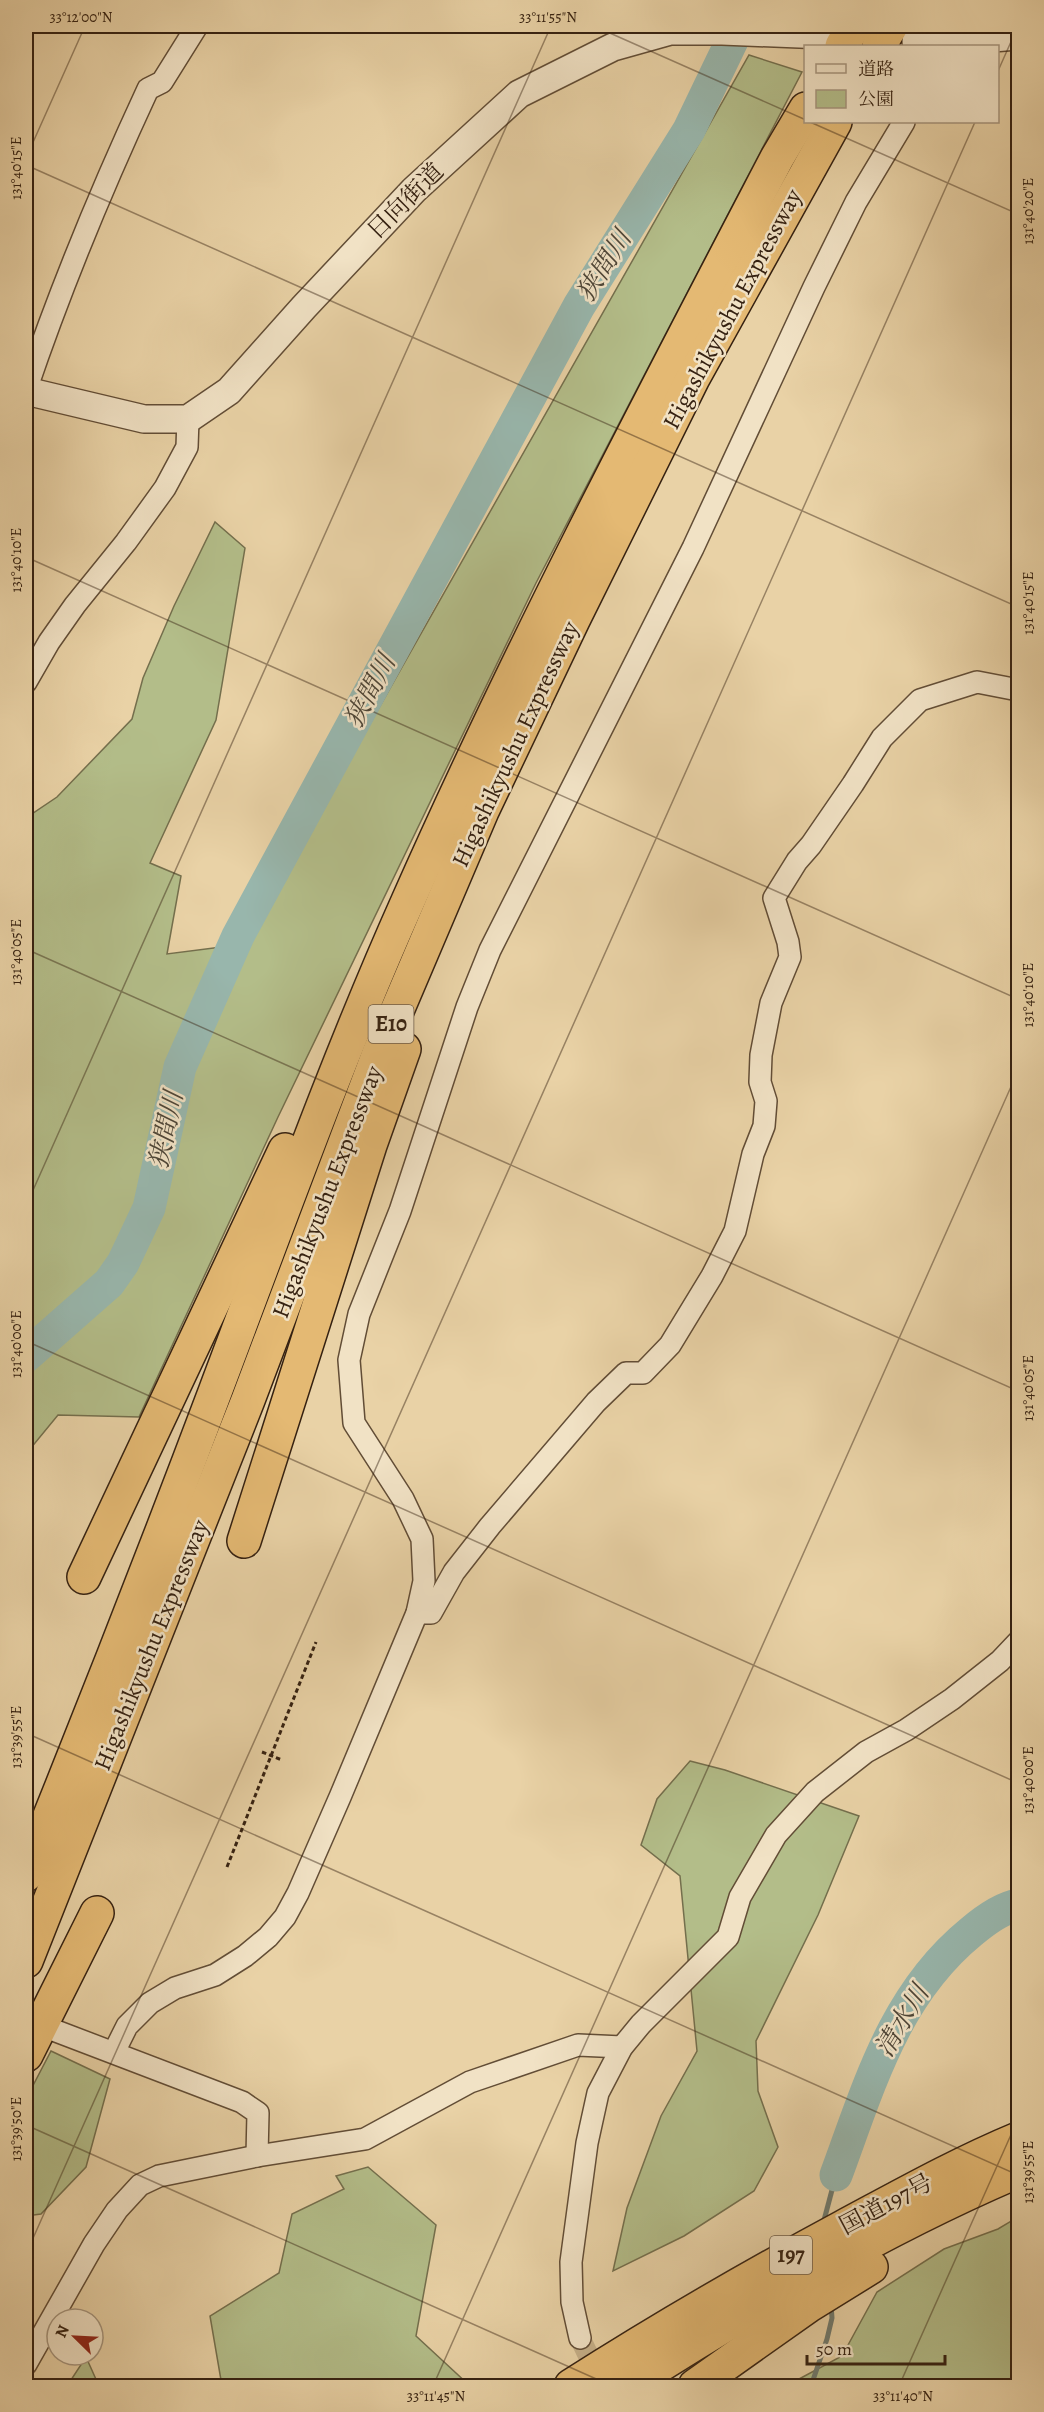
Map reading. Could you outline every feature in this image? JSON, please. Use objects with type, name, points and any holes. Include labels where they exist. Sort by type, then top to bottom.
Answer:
[{"type":"highway","points":[[884,45],[929,36]]},
{"type":"highway","name":"Higashikyushu Expressway","points":[[26,1875],[121,1640],[282,1210],[359,1016],[408,902],[598,504],[772,168],[804,112]]},
{"type":"highway","name":"Higashikyushu Expressway","points":[[26,1961],[248,1400],[393,1020],[482,811],[573,620],[693,378],[834,123]]},
{"type":"highway","points":[[244,1541],[370,1145],[431,974],[573,620]]},
{"type":"highway","points":[[84,1577],[336,1042],[408,902]]},
{"type":"highway","points":[[26,2055],[97,1913]]},
{"type":"highway","name":"国道197号","points":[[571,2386],[650,2336],[779,2261],[909,2192],[1018,2139]]},
{"type":"highway","name":"国道197号","points":[[627,2386],[724,2325],[828,2267],[959,2197],[1018,2171]]},
{"type":"highway","points":[[695,2386],[808,2306],[923,2235],[1018,2182]]},
{"type":"street","points":[[26,682],[55,632],[165,488],[188,447],[188,419],[144,419],[26,390],[54,307],[100,194],[148,89],[162,82],[197,26]]},
{"type":"street","name":"日向街道","points":[[188,419],[229,391],[414,190],[519,94],[613,47],[670,32],[823,33]]},
{"type":"street","points":[[929,36],[1018,36]]},
{"type":"street","points":[[114,2052],[127,2026],[150,2003],[175,1988],[215,1975],[245,1956],[268,1937],[285,1917],[336,1808],[417,1613],[424,1581],[422,1539],[403,1499],[354,1423],[349,1360],[359,1314],[400,1210],[467,1007],[490,950],[693,548],[856,202],[903,123]]},
{"type":"street","points":[[417,1613],[431,1613],[454,1572],[475,1544],[596,1402],[627,1373],[643,1373],[670,1346],[712,1276],[735,1232],[753,1154],[764,1126],[766,1101],[760,1082],[761,1055],[771,1003],[790,957],[788,942],[774,898],[797,861],[854,784],[882,738],[920,700],[976,682],[1018,690]]},
{"type":"street","points":[[580,2338],[572,2302],[571,2262],[587,2143],[598,2093],[622,2047],[641,2024],[728,1936],[740,1897],[776,1835],[815,1792],[866,1752],[906,1730],[952,1699],[1000,1661],[1018,1642]]},
{"type":"street","points":[[56,2031],[242,2102],[258,2113],[257,2156]]},
{"type":"street","points":[[26,2364],[94,2244],[117,2210],[140,2185],[159,2176],[257,2156],[365,2139],[470,2082],[578,2045],[622,2047]]},
{"type":"path","points":[[227,1867],[316,1642]]},
{"type":"path","points":[[262,1752],[282,1760]]},
{"type":"green space","points":[[749,55],[802,72],[536,583],[278,1117],[139,1417],[58,1415],[26,1454],[26,818],[57,797],[132,719],[143,678],[174,606],[215,522],[245,548],[216,720],[150,863],[181,876],[167,954],[245,944]]},
{"type":"green space","points":[[690,1761],[725,1770],[859,1816],[818,1915],[756,2041],[758,2091],[778,2147],[754,2191],[684,2236],[613,2271],[627,2208],[661,2116],[697,2051],[680,1876],[641,1845],[657,1799]]},
{"type":"green space","points":[[51,2051],[110,2079],[86,2167],[41,2214],[26,2216],[26,2099]]},
{"type":"green space","points":[[368,2167],[436,2225],[416,2336],[470,2386],[222,2386],[210,2316],[279,2273],[292,2214],[344,2189],[336,2176]]},
{"type":"green space","points":[[1018,2217],[1018,2386],[786,2386],[842,2356],[877,2292],[944,2249],[998,2229]]},
{"type":"green space","points":[[79,2367],[90,2367],[99,2386],[67,2386]]},
{"type":"waterway","name":"狭間川","points":[[26,1356],[109,1283],[123,1263],[149,1208],[180,1067],[238,936],[579,306],[689,130],[739,26]]},
{"type":"waterway","name":"清水川","points":[[836,2175],[860,2108],[887,2044],[922,1984],[944,1957],[971,1932],[987,1919],[1018,1905]]},
{"type":"waterway","points":[[823,2224],[836,2175]]},
{"type":"waterway","points":[[811,2386],[827,2339],[832,2318],[831,2305]]},
{"type":"tunnel","points":[[580,2338],[603,2386]]}]
